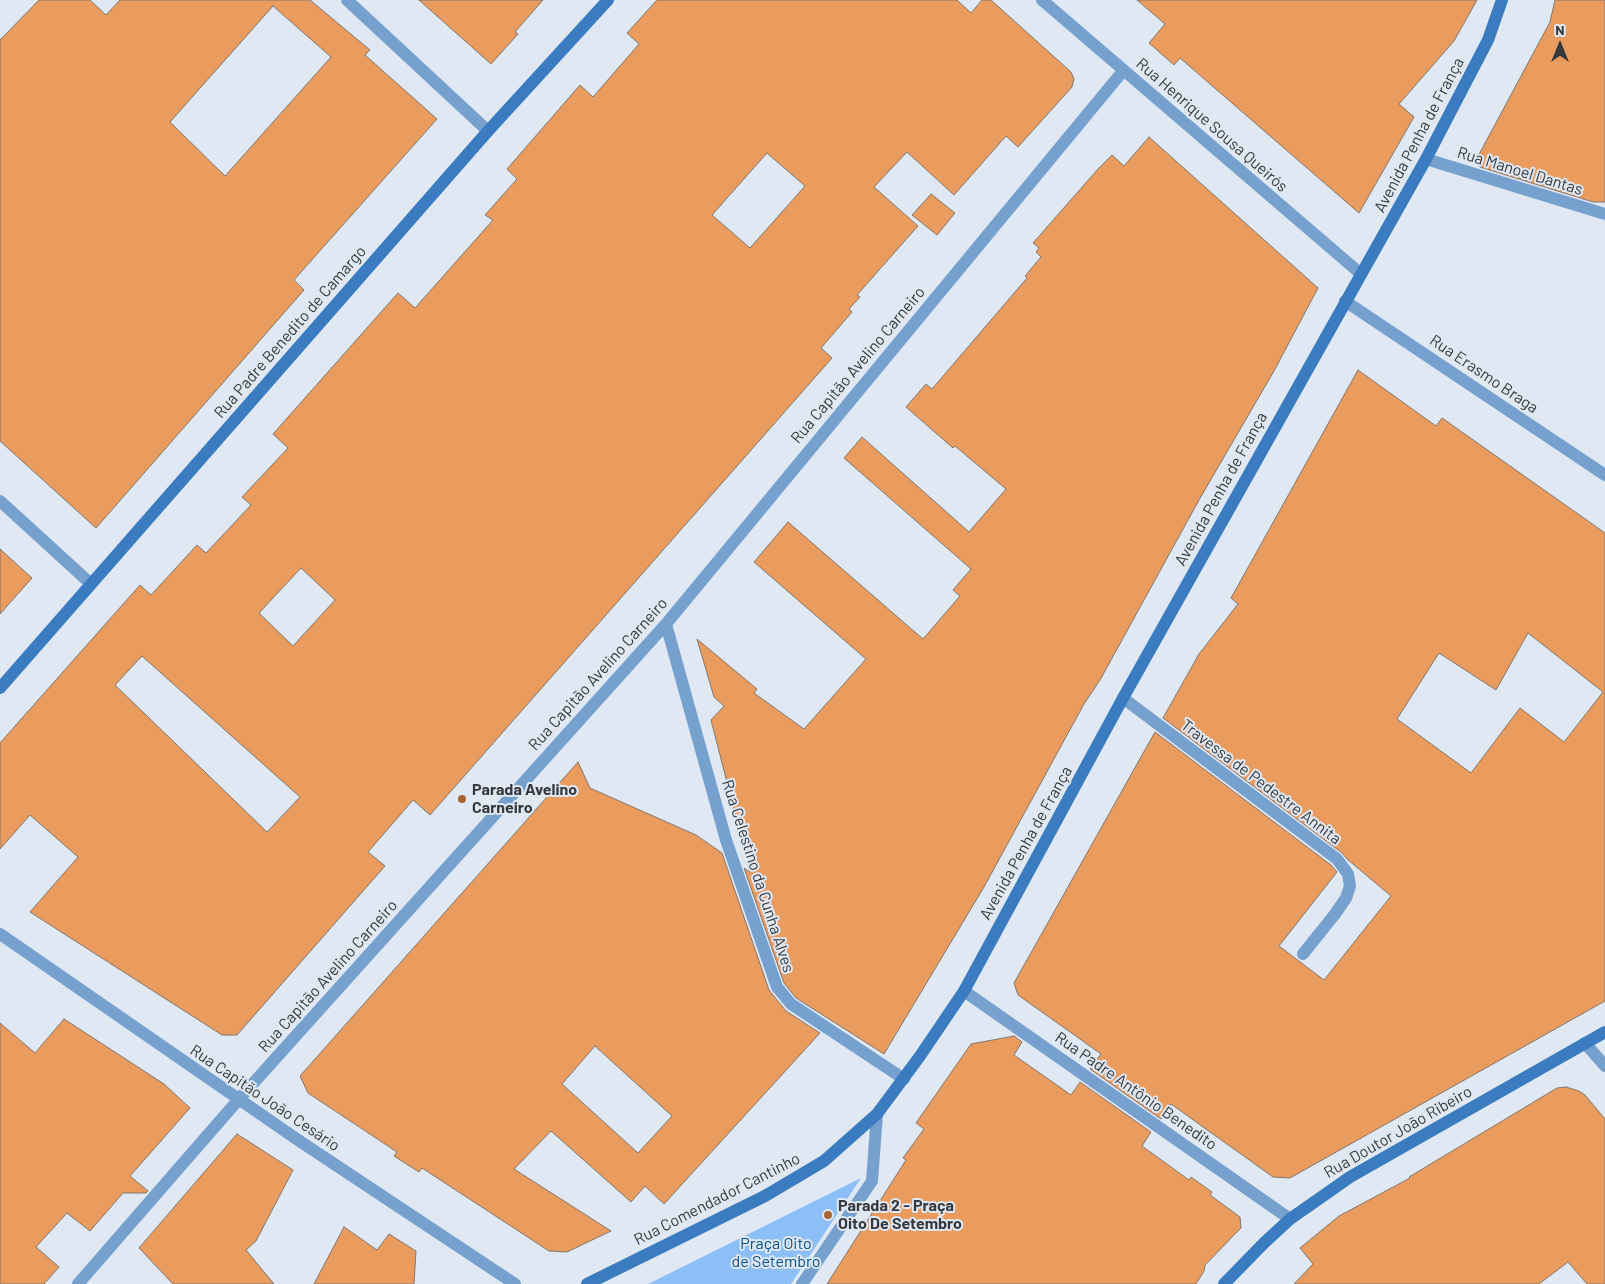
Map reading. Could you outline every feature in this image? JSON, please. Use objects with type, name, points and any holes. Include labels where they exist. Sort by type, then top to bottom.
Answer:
[{"type":"main road","name":"Rua Padre Benedito de Camargo","points":[[0,688],[488,131],[608,0]]},
{"type":"main road","name":"Avenida Penha de França","points":[[964,991],[1123,698],[1426,159],[1488,40],[1502,0]]},
{"type":"main road","name":"Rua Comendador Cantinho","points":[[587,1284],[765,1196],[824,1161],[877,1114],[904,1079],[964,991]]},
{"type":"main road","name":"Rua Doutor João Ribeiro","points":[[1224,1284],[1290,1219],[1350,1177],[1605,1032]]},
{"type":"street","points":[[347,0],[488,131]]},
{"type":"street","name":"Rua Henrique Sousa Queirós","points":[[1042,0],[1361,274]]},
{"type":"street","name":"Rua Capitão Avelino Carneiro","points":[[78,1284],[238,1099],[666,624],[1123,71]]},
{"type":"street","name":"Rua Manoel Dantas","points":[[1426,159],[1605,214]]},
{"type":"street","name":"Rua Erasmo Braga","points":[[1345,301],[1605,475]]},
{"type":"street","points":[[0,501],[91,584]]},
{"type":"street","name":"Rua Celestino da Cunha Alves","points":[[666,624],[726,840],[777,987],[791,1004],[904,1079]]},
{"type":"street","name":"Travessa de Pedestre Annita","points":[[1123,698],[1337,859],[1348,874],[1350,886],[1346,898],[1303,954]]},
{"type":"street","name":"Rua Capitão João Cesário","points":[[0,934],[238,1099],[515,1284]]},
{"type":"street","name":"Rua Padre Antônio Benedito","points":[[964,991],[1290,1219]]},
{"type":"street","points":[[1585,1043],[1605,1066]]},
{"type":"street","points":[[802,1284],[872,1181],[877,1114]]},
{"type":"green space","name":"Praça Oito de Setembro","points":[[861,1178],[791,1284],[648,1284]]},
{"type":"building","points":[[39,0],[90,0],[106,15],[120,0],[310,0],[370,50],[365,55],[437,119],[294,280],[304,290],[96,528],[0,441],[0,40]],"holes":[[[273,6],[331,57],[225,176],[170,122]]]},
{"type":"building","points":[[419,0],[543,0],[515,32],[518,34],[491,64]]},
{"type":"building","points":[[657,0],[957,0],[971,13],[982,0],[991,0],[1071,72],[1074,79],[1072,87],[1018,147],[1006,136],[954,195],[907,152],[874,187],[918,226],[857,295],[860,297],[849,309],[852,312],[821,348],[832,358],[430,815],[413,800],[368,852],[385,866],[237,1035],[222,1035],[30,912],[78,857],[30,815],[0,849],[0,743],[140,585],[151,595],[197,545],[206,553],[251,505],[242,497],[288,448],[273,434],[398,293],[415,308],[493,220],[485,215],[517,179],[507,169],[580,85],[593,97],[639,44],[627,33]],"holes":[[[767,153],[805,186],[750,248],[712,215]],[[301,568],[335,600],[293,646],[259,613]],[[142,656],[300,797],[267,832],[115,685]]]},
{"type":"building","points":[[1137,0],[1477,0],[1454,41],[1399,104],[1414,117],[1359,213],[1180,58],[1174,65],[1149,43],[1165,24]]},
{"type":"building","points":[[1555,0],[1605,0],[1605,202],[1593,202],[1480,167],[1476,160],[1550,22]]},
{"type":"building","points":[[1149,137],[1318,288],[1274,371],[1199,500],[1100,680],[1084,704],[984,887],[884,1054],[796,998],[784,983],[744,868],[750,872],[711,720],[724,706],[714,697],[697,639],[757,689],[754,693],[804,729],[866,659],[754,562],[788,522],[923,639],[960,596],[953,590],[971,569],[844,458],[862,437],[969,532],[1006,489],[955,446],[953,448],[906,407],[926,384],[932,389],[1027,278],[1025,276],[1041,257],[1036,252],[1039,248],[1033,243],[1098,169],[1112,155],[1124,166]]},
{"type":"building","points":[[931,194],[955,213],[937,235],[912,215]]},
{"type":"building","points":[[1358,370],[1436,426],[1442,418],[1605,533],[1605,1001],[1290,1178],[1273,1177],[1171,1104],[1161,1119],[1090,1069],[1101,1054],[1018,995],[1014,983],[1155,732],[1331,865],[1337,872],[1279,946],[1324,980],[1391,896],[1342,853],[1163,718],[1199,654],[1238,604],[1231,598]],"holes":[[[1528,633],[1603,692],[1564,742],[1520,708],[1471,773],[1397,719],[1439,653],[1496,690]]]},
{"type":"building","points":[[0,549],[32,578],[0,614]]},
{"type":"building","points":[[578,762],[590,788],[696,835],[722,853],[769,990],[786,1011],[820,1033],[664,1204],[645,1186],[631,1202],[551,1131],[514,1169],[611,1231],[567,1252],[549,1251],[422,1168],[419,1172],[394,1156],[397,1152],[308,1093],[300,1076]],"holes":[[[595,1046],[672,1116],[638,1153],[562,1084]]]},
{"type":"building","points":[[64,1019],[164,1084],[190,1108],[130,1176],[148,1191],[146,1193],[123,1193],[90,1231],[67,1213],[36,1247],[59,1267],[44,1284],[0,1284],[0,1023],[35,1053]]},
{"type":"building","points":[[1014,1036],[1022,1042],[1014,1055],[1071,1095],[1080,1082],[1151,1132],[1142,1146],[1189,1180],[1191,1177],[1212,1192],[1210,1195],[1240,1217],[1241,1228],[1205,1265],[1204,1271],[1196,1284],[827,1284],[906,1160],[903,1158],[924,1129],[916,1123],[971,1044]]},
{"type":"building","points":[[1566,1087],[1585,1095],[1605,1119],[1605,1284],[1587,1284],[1568,1262],[1539,1284],[1294,1284],[1313,1264],[1300,1248],[1339,1216],[1410,1178],[1557,1088]]},
{"type":"building","points":[[237,1134],[293,1170],[256,1241],[246,1250],[274,1284],[173,1284],[139,1248]]},
{"type":"building","points":[[344,1227],[377,1250],[389,1234],[416,1251],[414,1284],[314,1284]]},
{"type":"place","name":"Parada Avelino Carneiro","points":[[462,799]]},
{"type":"place","name":"Parada 2 - Praça Oito De Setembro","points":[[828,1215]]}]
